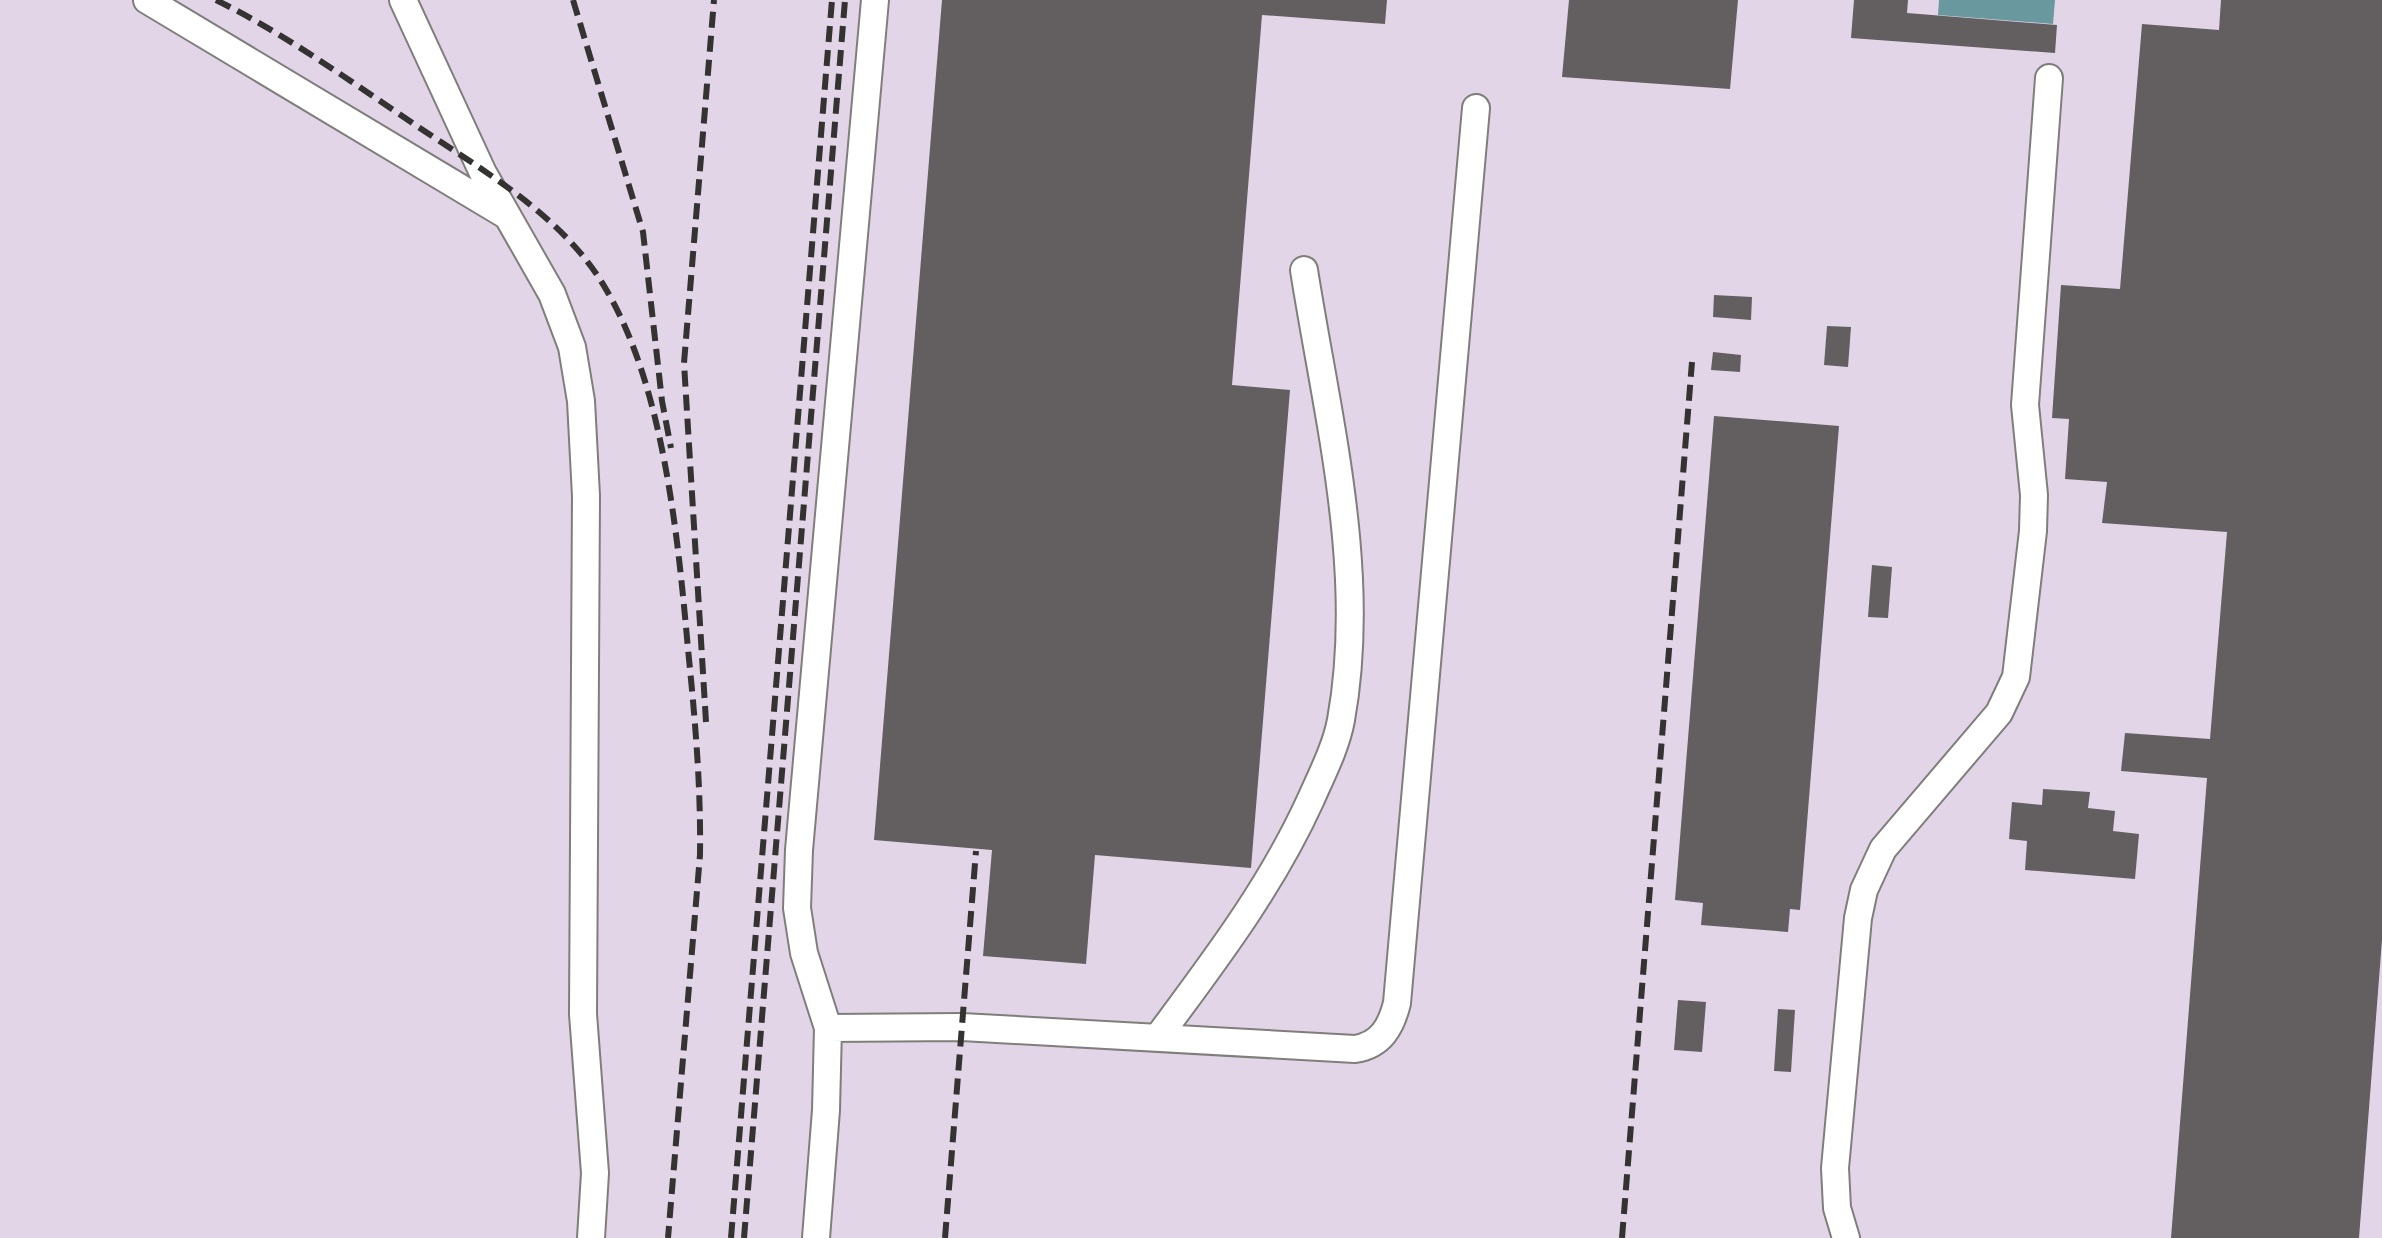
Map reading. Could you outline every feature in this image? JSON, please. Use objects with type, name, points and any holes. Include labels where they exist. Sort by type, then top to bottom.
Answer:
[{"type":"street","points":[[147,0],[507,215]]},
{"type":"street","points":[[403,0],[507,215],[552,294],[572,347],[581,401],[586,496],[583,1014],[595,1173],[591,1238]]},
{"type":"street","points":[[816,1238],[826,1110],[828,1028],[804,953],[797,908],[799,850],[875,0]]},
{"type":"street","points":[[1846,1238],[1837,1208],[1835,1168],[1858,918],[1864,890],[1883,849],[1999,713],[2016,677],[2033,531],[2034,495],[2025,405],[2049,78]]},
{"type":"street","points":[[828,1028],[962,1027],[1355,1049],[1377,1041],[1393,1019],[1476,108]]},
{"type":"street","points":[[1158,1037],[1242,924],[1279,866],[1329,760],[1340,721],[1350,590],[1334,460],[1304,270]]},
{"type":"shaded area","points":[[0,0],[2382,0],[2382,1238],[0,1238]]},
{"type":"water","points":[[1939,0],[2055,0],[2053,24],[1938,15]]},
{"type":"building","points":[[942,0],[1387,0],[1385,24],[1262,15],[1232,385],[1290,390],[1251,868],[1095,855],[1086,964],[983,956],[992,850],[874,840]]},
{"type":"building","points":[[1569,0],[1738,0],[1730,89],[1562,77]]},
{"type":"building","points":[[1854,0],[1908,0],[1907,13],[2057,25],[2055,53],[1851,38]]},
{"type":"building","points":[[2221,0],[2382,0],[2382,940],[2359,1238],[2171,1238],[2207,778],[2121,771],[2125,733],[2210,739],[2227,532],[2102,523],[2107,482],[2065,479],[2069,419],[2052,418],[2061,285],[2120,289],[2142,24],[2219,30]]},
{"type":"building","points":[[1714,295],[1752,297],[1751,320],[1713,317]]},
{"type":"building","points":[[1827,326],[1851,327],[1848,367],[1824,365]]},
{"type":"building","points":[[1713,352],[1741,355],[1740,372],[1711,370]]},
{"type":"building","points":[[1714,416],[1839,426],[1800,910],[1790,909],[1788,932],[1701,925],[1703,903],[1675,900]]},
{"type":"building","points":[[1872,565],[1892,567],[1888,618],[1868,617]]},
{"type":"building","points":[[2043,789],[2090,792],[2088,808],[2115,811],[2113,831],[2139,834],[2135,879],[2025,870],[2027,841],[2009,839],[2012,802],[2042,805]]},
{"type":"building","points":[[1678,1000],[1706,1002],[1702,1052],[1674,1050]]},
{"type":"building","points":[[1778,1009],[1795,1010],[1791,1072],[1774,1071]]},
{"type":"railway","points":[[216,0],[267,27],[315,58],[492,177],[545,217],[589,264],[607,291],[642,373],[655,418],[673,513],[693,701],[700,803],[700,855],[668,1238]]},
{"type":"railway","points":[[573,0],[643,232],[662,401],[671,448]]},
{"type":"railway","points":[[706,722],[684,363],[714,0]]},
{"type":"railway","points":[[731,1238],[832,0]]},
{"type":"railway","points":[[744,1238],[845,0]]},
{"type":"railway","points":[[1622,1238],[1692,362]]},
{"type":"railway","points":[[945,1238],[976,851]]}]
